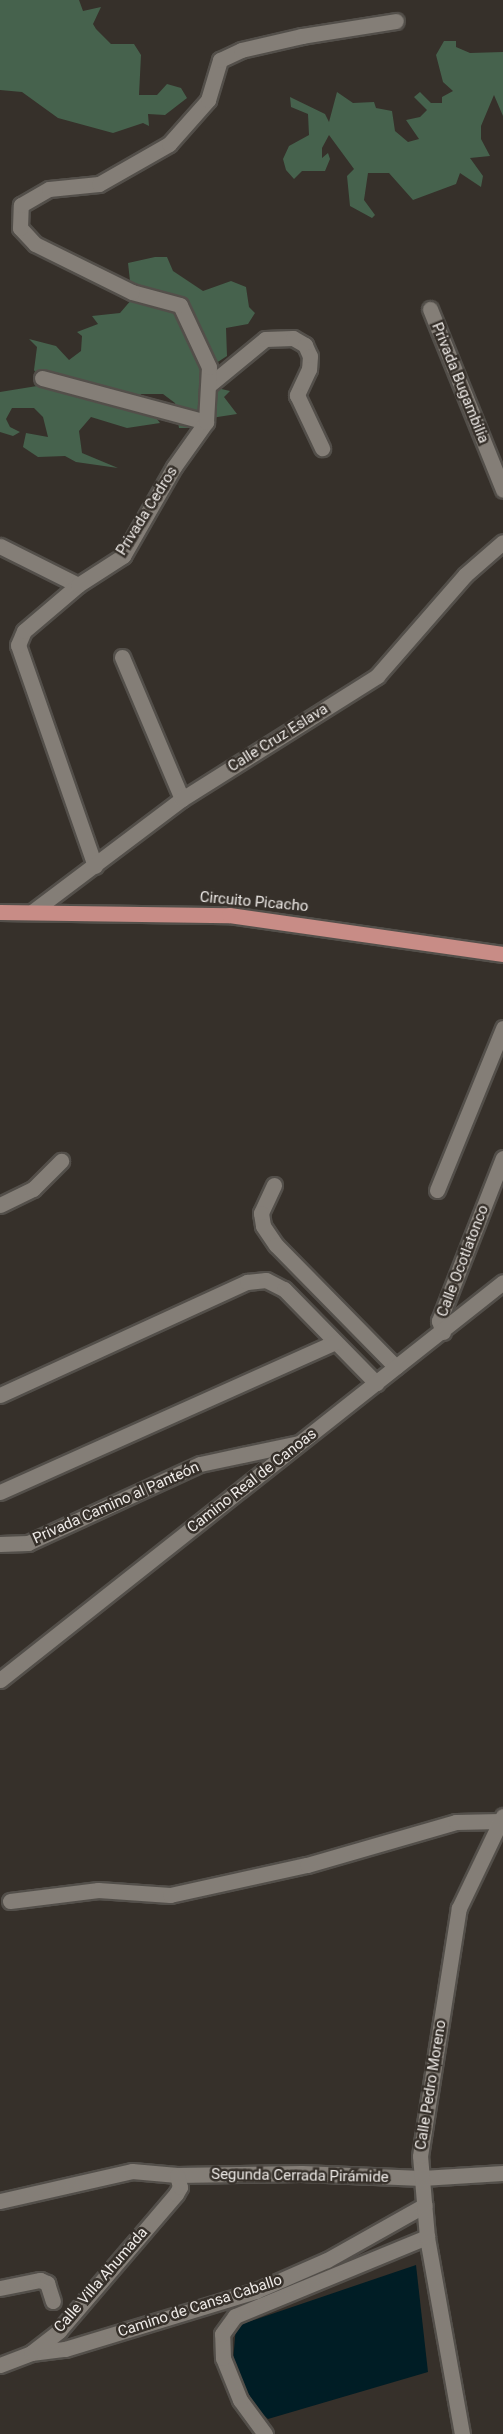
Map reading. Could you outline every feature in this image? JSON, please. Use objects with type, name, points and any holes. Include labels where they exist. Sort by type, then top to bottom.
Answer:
[{"type":"main road","name":"Circuito Picacho","points":[[0,912],[229,915],[503,954]]},
{"type":"street","points":[[42,378],[206,422],[209,367],[180,305],[132,292],[35,244],[20,228],[21,205],[49,189],[99,184],[169,144],[208,100],[220,60],[242,50],[302,36],[396,21]]},
{"type":"street","name":"Privada Bugambilia","points":[[430,309],[503,490]]},
{"type":"street","points":[[208,386],[265,339],[293,338],[305,345],[310,356],[309,369],[297,395],[322,448]]},
{"type":"street","name":"Privada Cedros","points":[[95,866],[18,645],[24,631],[78,585],[123,556],[174,467],[206,422]]},
{"type":"street","name":"Calle Cruz Eslava","points":[[32,912],[182,799],[376,676],[465,575],[503,542]]},
{"type":"street","points":[[0,546],[78,585]]},
{"type":"street","points":[[122,657],[182,799]]},
{"type":"street","points":[[436,1190],[503,1028]]},
{"type":"street","name":"Calle Ocotlatonco","points":[[443,1332],[438,1321],[503,1158]]},
{"type":"street","points":[[0,1205],[33,1189],[61,1161]]},
{"type":"street","points":[[274,1185],[261,1213],[263,1227],[276,1245],[396,1367]]},
{"type":"street","points":[[0,1395],[247,1282],[266,1280],[284,1289],[376,1383]]},
{"type":"street","name":"Camino Real de Canoas","points":[[0,1680],[443,1332],[503,1282]]},
{"type":"street","points":[[0,1492],[335,1342]]},
{"type":"street","name":"Privada Camino al Panteón","points":[[0,1544],[28,1543],[200,1464],[303,1442]]},
{"type":"street","points":[[10,1901],[98,1890],[170,1895],[307,1864],[456,1822],[502,1819]]},
{"type":"street","name":"Calle Pedro Moreno","points":[[462,2434],[427,2237],[420,2156],[459,1908],[502,1819]]},
{"type":"street","name":"Segunda Cerrada Pirámide","points":[[0,2201],[132,2171],[177,2175],[301,2174],[422,2178],[503,2173]]},
{"type":"street","name":"Calle Villa Ahumada","points":[[0,2365],[31,2353],[59,2331],[176,2194],[180,2187],[177,2175]]},
{"type":"street","name":"Camino de Cansa Caballo","points":[[31,2353],[65,2349],[256,2291],[327,2260],[425,2205]]},
{"type":"street","points":[[265,2434],[240,2400],[223,2358],[222,2334],[235,2316],[427,2237]]},
{"type":"street","points":[[0,2288],[40,2280],[47,2283],[53,2301]]},
{"type":"green space","points":[[0,0],[79,0],[83,11],[101,7],[93,24],[96,29],[111,44],[134,44],[141,55],[139,95],[157,95],[167,84],[181,88],[187,98],[165,115],[148,114],[149,126],[143,123],[113,133],[58,118],[22,92],[0,90]]},
{"type":"green space","points":[[444,41],[456,41],[456,47],[470,53],[503,52],[503,116],[494,95],[481,126],[481,139],[490,156],[470,158],[483,176],[481,187],[460,173],[456,184],[413,200],[389,173],[368,173],[364,200],[375,215],[372,218],[350,206],[347,176],[354,169],[329,135],[322,148],[322,158],[328,153],[330,159],[325,171],[302,171],[294,179],[286,170],[283,159],[289,146],[309,135],[308,114],[291,107],[290,97],[325,114],[329,122],[337,92],[353,103],[374,102],[376,108],[392,111],[395,131],[408,142],[419,139],[406,120],[420,117],[427,110],[414,97],[420,92],[431,103],[442,103],[442,97],[453,91],[443,82],[436,55]]},
{"type":"green space","points":[[155,257],[167,257],[173,271],[203,291],[231,281],[246,287],[249,307],[255,313],[248,324],[226,328],[227,356],[210,367],[213,387],[230,391],[224,397],[237,414],[211,418],[197,428],[179,428],[175,403],[163,394],[141,394],[136,403],[151,411],[160,423],[127,428],[91,417],[79,431],[82,453],[118,468],[76,462],[65,456],[38,457],[23,447],[26,433],[48,437],[43,417],[34,408],[12,408],[6,419],[10,427],[20,432],[13,436],[0,432],[0,392],[37,386],[40,380],[34,370],[37,347],[29,339],[56,346],[69,360],[81,351],[82,336],[77,332],[98,324],[92,316],[120,313],[132,299],[128,263]]},
{"type":"water","points":[[416,2265],[428,2372],[268,2419],[245,2398],[233,2361],[236,2326]]}]
